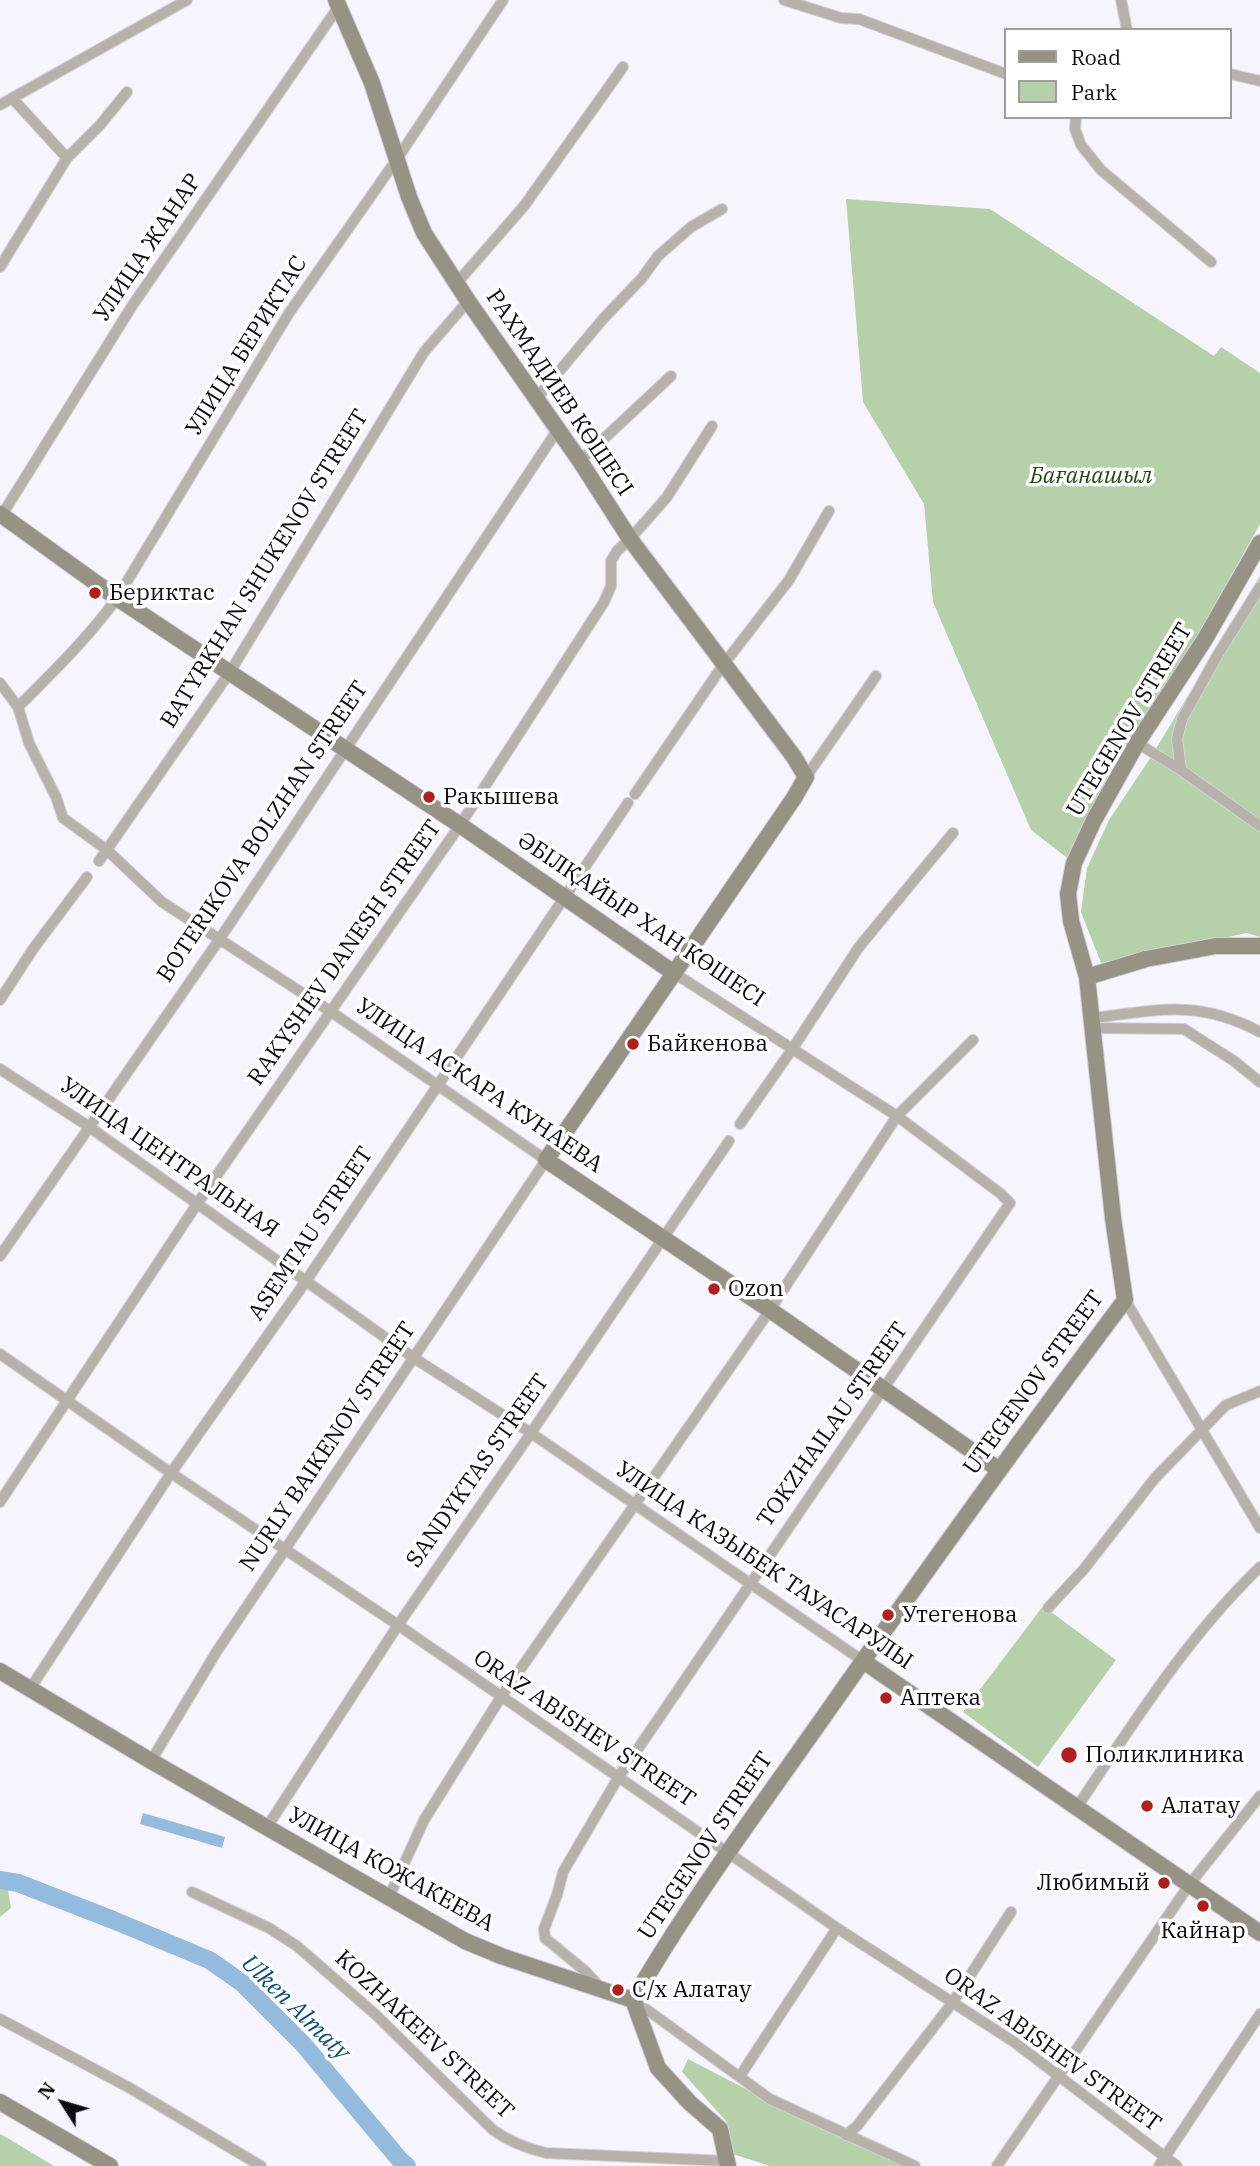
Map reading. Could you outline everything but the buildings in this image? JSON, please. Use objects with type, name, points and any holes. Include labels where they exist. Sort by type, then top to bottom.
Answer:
[{"type":"street","points":[[0,105],[187,0]]},
{"type":"street","name":"УЛИЦА БЕРИКТАС","points":[[18,706],[71,654],[117,598],[289,313],[397,159],[503,0]]},
{"type":"street","points":[[783,0],[841,18],[859,19],[1004,73]]},
{"type":"street","points":[[1121,0],[1127,28]]},
{"type":"street","name":"РАХМАДИЕВ КӨШЕСІ","points":[[337,3],[372,83],[409,197],[425,233],[456,284],[580,461],[630,539],[794,757],[806,777]]},
{"type":"street","name":"УЛИЦА ЖАНАР","points":[[1,516],[132,306],[337,3]]},
{"type":"street","points":[[456,284],[524,206],[623,67]]},
{"type":"street","points":[[1232,74],[1260,81]]},
{"type":"street","points":[[0,267],[67,158],[100,125],[127,92]]},
{"type":"street","points":[[12,98],[67,158]]},
{"type":"street","points":[[1076,119],[1075,129],[1081,145],[1101,170],[1212,262]]},
{"type":"street","points":[[536,400],[658,256],[691,226],[722,209]]},
{"type":"street","name":"BATYRKHAN SHUKENOV STREET","points":[[99,862],[230,672],[425,352],[468,301]]},
{"type":"street","points":[[580,461],[671,376]]},
{"type":"street","name":"RAKYSHEV DANESH STREET","points":[[0,1502],[197,1204],[460,825],[604,603],[611,586],[611,561],[617,551],[667,497],[712,426]]},
{"type":"street","name":"BOTERIKOVA BOLZHAN STREET","points":[[0,1256],[219,940],[558,429]]},
{"type":"street","name":"ASEMTAU STREET","points":[[30,1689],[171,1473],[306,1281],[631,799],[723,665],[789,580],[829,511]]},
{"type":"street","name":"ӘБІЛҚАЙЫР ХАН КӨШЕСІ","points":[[1,516],[117,598],[460,825],[674,973],[897,1116],[1010,1203]]},
{"type":"street","name":"UTEGENOV STREET","points":[[633,2000],[663,1948],[728,1852],[998,1469],[1125,1300],[1113,1218],[1087,977],[1071,921],[1068,894],[1074,863],[1094,820],[1137,743],[1205,639],[1260,543]]},
{"type":"street","points":[[1181,770],[1177,739],[1182,719],[1260,587]]},
{"type":"street","points":[[546,1160],[876,676]]},
{"type":"street","name":"УЛИЦА АСКАРА КУНАЕВА","points":[[0,683],[18,706],[29,743],[56,797],[63,818],[107,850],[162,902],[330,1011],[883,1387],[998,1469]]},
{"type":"street","points":[[1137,743],[1181,770],[1260,826]]},
{"type":"street","points":[[740,1124],[859,947],[953,833]]},
{"type":"street","points":[[0,1000],[33,949],[88,877]]},
{"type":"street","points":[[1087,977],[1146,959],[1216,946],[1260,946]]},
{"type":"street","points":[[1093,1023],[1162,1010],[1199,1009],[1236,1019],[1260,1032]]},
{"type":"street","points":[[1093,1023],[1184,1029],[1234,1061],[1260,1082]]},
{"type":"street","points":[[389,1897],[424,1821],[501,1697],[770,1310],[897,1116],[973,1040]]},
{"type":"street","name":"УЛИЦА ЦЕНТРАЛЬНАЯ","points":[[0,1069],[88,1126],[414,1358]]},
{"type":"street","name":"SANDYKTAS STREET","points":[[267,1828],[398,1625],[729,1141]]},
{"type":"street","name":"NURLY BAIKENOV STREET","points":[[151,1761],[217,1650],[546,1160]]},
{"type":"street","name":"TOKZHAILAU STREET","points":[[602,1989],[545,1938],[544,1929],[563,1872],[618,1778],[1010,1203]]},
{"type":"street","points":[[1125,1300],[1260,1528]]},
{"type":"street","name":"ORAZ ABISHEV STREET","points":[[0,1353],[837,1928],[1014,2042],[1161,2162],[1177,2166]]},
{"type":"street","name":"УЛИЦА КАЗЫБЕК ТАУАСАРУЛЫ","points":[[414,1358],[531,1433],[1260,1933]]},
{"type":"street","points":[[1048,1608],[1084,1569],[1155,1478],[1226,1405],[1260,1391]]},
{"type":"street","points":[[1077,1807],[1161,1683],[1231,1595],[1260,1567]]},
{"type":"street","name":"УЛИЦА КОЖАКЕЕВА","points":[[0,1671],[151,1761],[466,1941],[501,1956],[633,2000],[770,2099],[915,2166]]},
{"type":"street","points":[[997,2166],[1189,1885],[1260,1796]]},
{"type":"street","name":"KOZHAKEEV STREET","points":[[192,1892],[269,1928],[296,1947],[376,2015],[493,2130],[509,2141],[546,2153],[728,2163]]},
{"type":"street","points":[[846,2135],[857,2126],[953,2002],[1011,1912]]},
{"type":"street","points":[[740,2076],[837,1928]]},
{"type":"street","points":[[633,2000],[658,2068],[690,2103],[720,2129],[728,2163]]},
{"type":"street","points":[[1161,2162],[1260,2014]]},
{"type":"street","points":[[0,2019],[128,2087],[261,2166]]},
{"type":"street","points":[[0,2102],[110,2166]]},
{"type":"green space","name":"Бағанашыл","points":[[846,199],[990,209],[1214,356],[1221,347],[1260,373],[1260,524],[1137,743],[1074,863],[1031,830],[933,602],[924,504],[863,402]]},
{"type":"green space","points":[[1260,576],[1260,937],[1247,933],[1101,963],[1081,912],[1087,868],[1109,820],[1151,757]]},
{"type":"green space","points":[[1043,1606],[1116,1660],[1038,1767],[963,1712]]},
{"type":"green space","points":[[0,1888],[8,1890],[11,1908],[0,1917]]},
{"type":"green space","points":[[688,2059],[906,2166],[770,2166],[733,2154],[726,2121],[682,2072]]},
{"type":"green space","points":[[0,2134],[4,2136],[54,2166],[0,2166]]},
{"type":"water","points":[[143,1813],[225,1837],[222,1848],[140,1824]]},
{"type":"waterway","name":"Ulken Almaty","points":[[0,1880],[18,1883],[113,1920],[209,1960],[225,1971],[242,1983],[303,2044],[407,2166]]},
{"type":"place","name":"Бериктас","points":[[95,593]]},
{"type":"place","name":"Ракышева","points":[[429,797]]},
{"type":"place","name":"Байкенова","points":[[633,1044]]},
{"type":"place","name":"Ozon","points":[[714,1289]]},
{"type":"place","name":"Утегенова","points":[[888,1615]]},
{"type":"place","name":"Аптека","points":[[886,1698]]},
{"type":"place","name":"Поликлиника","points":[[1069,1755]]},
{"type":"place","name":"Алатау","points":[[1147,1806]]},
{"type":"place","name":"Любимый","points":[[1164,1883]]},
{"type":"place","name":"Кайнар","points":[[1203,1906]]},
{"type":"place","name":"С/х Алатау","points":[[618,1990]]}]
